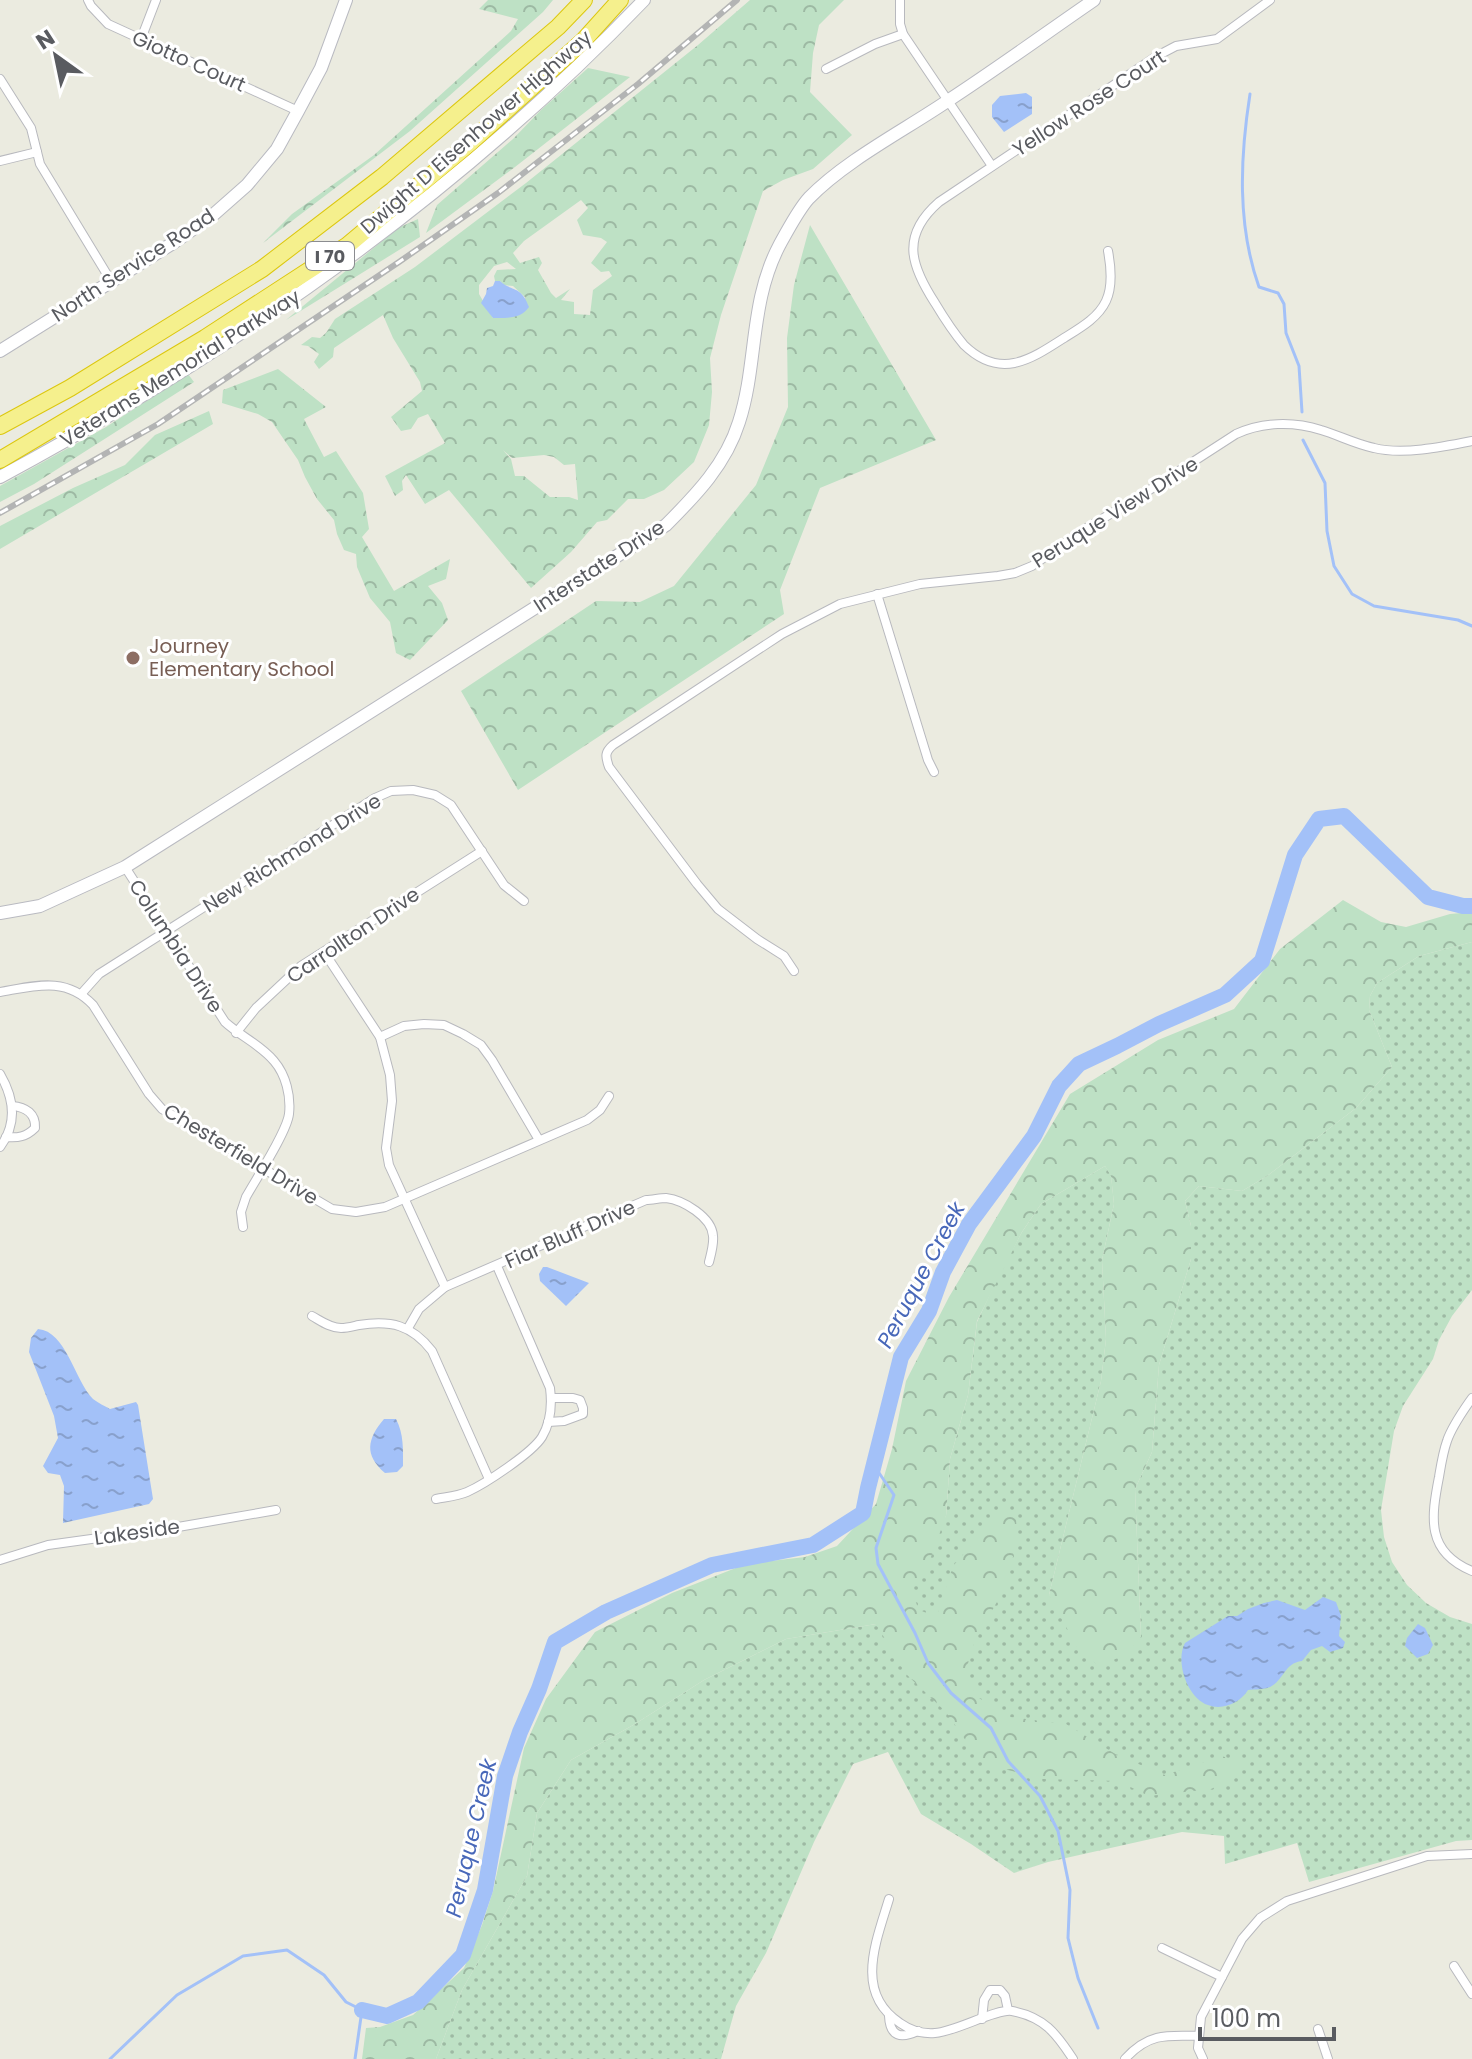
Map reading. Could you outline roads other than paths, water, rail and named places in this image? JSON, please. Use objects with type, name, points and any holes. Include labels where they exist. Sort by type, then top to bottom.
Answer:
[{"type":"highway","name":"Dwight D Eisenhower Highway","points":[[0,426],[70,388],[262,269],[382,177],[558,27],[584,0]]},
{"type":"highway","name":"Dwight D Eisenhower Highway","points":[[0,460],[205,338],[348,245],[483,132],[583,41],[620,0]]},
{"type":"main road","name":"North Service Road","points":[[0,351],[173,243],[213,215],[247,185],[277,149],[298,111],[321,68],[346,0]]},
{"type":"main road","name":"Veterans Memorial Parkway","points":[[0,477],[138,398],[302,293],[430,195],[509,129],[644,0]]},
{"type":"main road","name":"Interstate Drive","points":[[0,913],[40,906],[125,867],[666,525],[697,495],[735,433],[743,409],[756,314],[768,272],[785,236],[808,200],[853,163],[1094,0]]},
{"type":"street","name":"Giotto Court","points":[[88,0],[108,24],[298,111]]},
{"type":"street","points":[[141,39],[156,0]]},
{"type":"street","points":[[900,0],[903,34],[992,166]]},
{"type":"street","name":"Yellow Rose Court","points":[[1108,251],[1108,296],[1090,321],[1036,356],[1018,363],[1000,364],[971,352],[956,335],[918,274],[914,246],[919,227],[930,210],[992,166],[1157,56],[1176,46],[1217,39],[1270,0]]},
{"type":"street","points":[[826,69],[875,44],[903,34]]},
{"type":"street","points":[[0,79],[31,128],[40,164],[57,195],[111,281]]},
{"type":"street","points":[[0,161],[37,152]]},
{"type":"street","name":"Peruque View Drive","points":[[794,971],[784,956],[718,909],[697,884],[609,767],[606,751],[613,745],[782,634],[840,604],[920,584],[998,576],[1032,566],[1085,529],[1252,427],[1298,425],[1375,449],[1422,449],[1472,441]]},
{"type":"street","points":[[877,594],[934,772]]},
{"type":"street","name":"New Richmond Drive","points":[[82,993],[99,974],[375,798],[391,791],[413,790],[435,795],[451,805],[504,885],[524,901]]},
{"type":"street","name":"Carrollton Drive","points":[[236,1033],[277,986],[301,966],[482,851]]},
{"type":"street","name":"Columbia Drive","points":[[125,867],[225,1022],[273,1059],[283,1076],[289,1096],[289,1117],[246,1197],[241,1212],[243,1227]]},
{"type":"street","points":[[324,952],[380,1037],[390,1075],[392,1101],[386,1148],[389,1165],[445,1287]]},
{"type":"street","points":[[0,992],[42,985],[61,986],[82,993]]},
{"type":"street","name":"Chesterfield Drive","points":[[82,993],[162,1109],[332,1209],[356,1212],[385,1207],[587,1120],[600,1110],[609,1096]]},
{"type":"street","points":[[380,1037],[404,1026],[444,1025],[481,1045],[539,1140]]},
{"type":"street","points":[[0,1074],[7,1085],[12,1106],[12,1125],[0,1147]]},
{"type":"street","points":[[6,1137],[18,1138],[35,1128],[36,1121],[32,1114],[12,1106]]},
{"type":"street","name":"Fiar Bluff Drive","points":[[408,1328],[419,1309],[445,1287],[646,1200],[666,1198],[683,1203],[707,1222],[713,1234],[709,1262]]},
{"type":"street","points":[[436,1499],[465,1493],[530,1452],[542,1437],[548,1422],[552,1405],[550,1388],[497,1266]]},
{"type":"street","points":[[312,1316],[340,1328],[379,1323],[408,1328],[422,1338],[432,1351],[489,1479]]},
{"type":"street","points":[[548,1422],[564,1421],[583,1414],[580,1400],[551,1398]]},
{"type":"street","points":[[1472,1398],[1447,1440],[1432,1509],[1439,1544],[1451,1559],[1472,1571]]},
{"type":"street","name":"Lakeside","points":[[0,1560],[48,1545],[276,1510]]},
{"type":"street","points":[[1203,2059],[1198,2048],[1201,2017],[1242,1939],[1260,1918],[1287,1901],[1427,1856],[1472,1854]]},
{"type":"street","points":[[889,1899],[876,1943],[871,1975],[876,1999],[889,2016],[911,2030],[935,2033],[1008,2010],[1045,2023],[1073,2059]]},
{"type":"street","points":[[1162,1948],[1222,1977]]},
{"type":"street","points":[[1454,1966],[1472,1994]]},
{"type":"street","points":[[982,2019],[984,2000],[990,1990],[1000,1990],[1005,1996],[1008,2010]]},
{"type":"street","points":[[1318,2029],[1328,2059]]},
{"type":"street","points":[[1125,2059],[1150,2039],[1167,2035],[1199,2036]]},
{"type":"water","points":[[1026,93],[1032,97],[1032,114],[1004,132],[992,117],[992,105],[1000,96]]},
{"type":"water","points":[[495,281],[523,295],[529,307],[526,311],[513,317],[493,318],[481,303],[487,288],[493,286]]},
{"type":"water","points":[[543,1267],[589,1283],[566,1306],[540,1281],[539,1274]]},
{"type":"water","points":[[38,1329],[56,1338],[93,1399],[110,1409],[136,1402],[138,1405],[153,1499],[149,1504],[63,1523],[64,1486],[60,1475],[48,1473],[43,1466],[58,1438],[54,1416],[29,1352],[31,1338]]},
{"type":"water","points":[[384,1419],[396,1419],[400,1430],[403,1466],[397,1472],[385,1473],[371,1453],[371,1440]]},
{"type":"water","points":[[1323,1597],[1336,1602],[1341,1616],[1339,1636],[1345,1642],[1343,1648],[1330,1652],[1322,1646],[1311,1650],[1302,1661],[1291,1665],[1275,1684],[1265,1689],[1248,1690],[1236,1702],[1225,1706],[1208,1705],[1194,1695],[1182,1669],[1185,1643],[1228,1616],[1237,1616],[1264,1603],[1277,1600],[1305,1610]]},
{"type":"water","points":[[1418,1624],[1425,1628],[1433,1645],[1428,1654],[1417,1658],[1405,1646]]},
{"type":"waterway","points":[[1250,94],[1242,191],[1247,240],[1259,287],[1278,293],[1284,304],[1286,333],[1299,366],[1302,412]]},
{"type":"waterway","points":[[1303,440],[1325,483],[1327,531],[1334,566],[1352,594],[1374,606],[1458,620],[1472,626]]},
{"type":"waterway","name":"Peruque Creek","points":[[362,2010],[387,2016],[418,2002],[463,1955],[485,1890],[505,1776],[555,1642],[606,1612],[712,1565],[813,1545],[863,1513],[901,1357],[929,1311],[943,1272],[969,1224],[1034,1136],[1059,1086],[1079,1064],[1225,995],[1262,961],[1295,855],[1319,819],[1344,816],[1428,897],[1472,906]]},
{"type":"waterway","points":[[873,1464],[894,1495],[876,1548],[878,1564],[928,1663],[951,1693],[991,1728],[1008,1761],[1040,1796],[1058,1831],[1070,1890],[1068,1938],[1078,1978],[1098,2028]]},
{"type":"waterway","name":"Peruque Creek","points":[[110,2059],[177,1995],[243,1956],[287,1950],[324,1975],[346,2002],[362,2010],[355,2059]]},
{"type":"railway","points":[[0,513],[158,424],[399,262],[498,193],[638,84],[737,0]]},
{"type":"place","name":"Journey Elementary School","points":[[133,658]]}]
